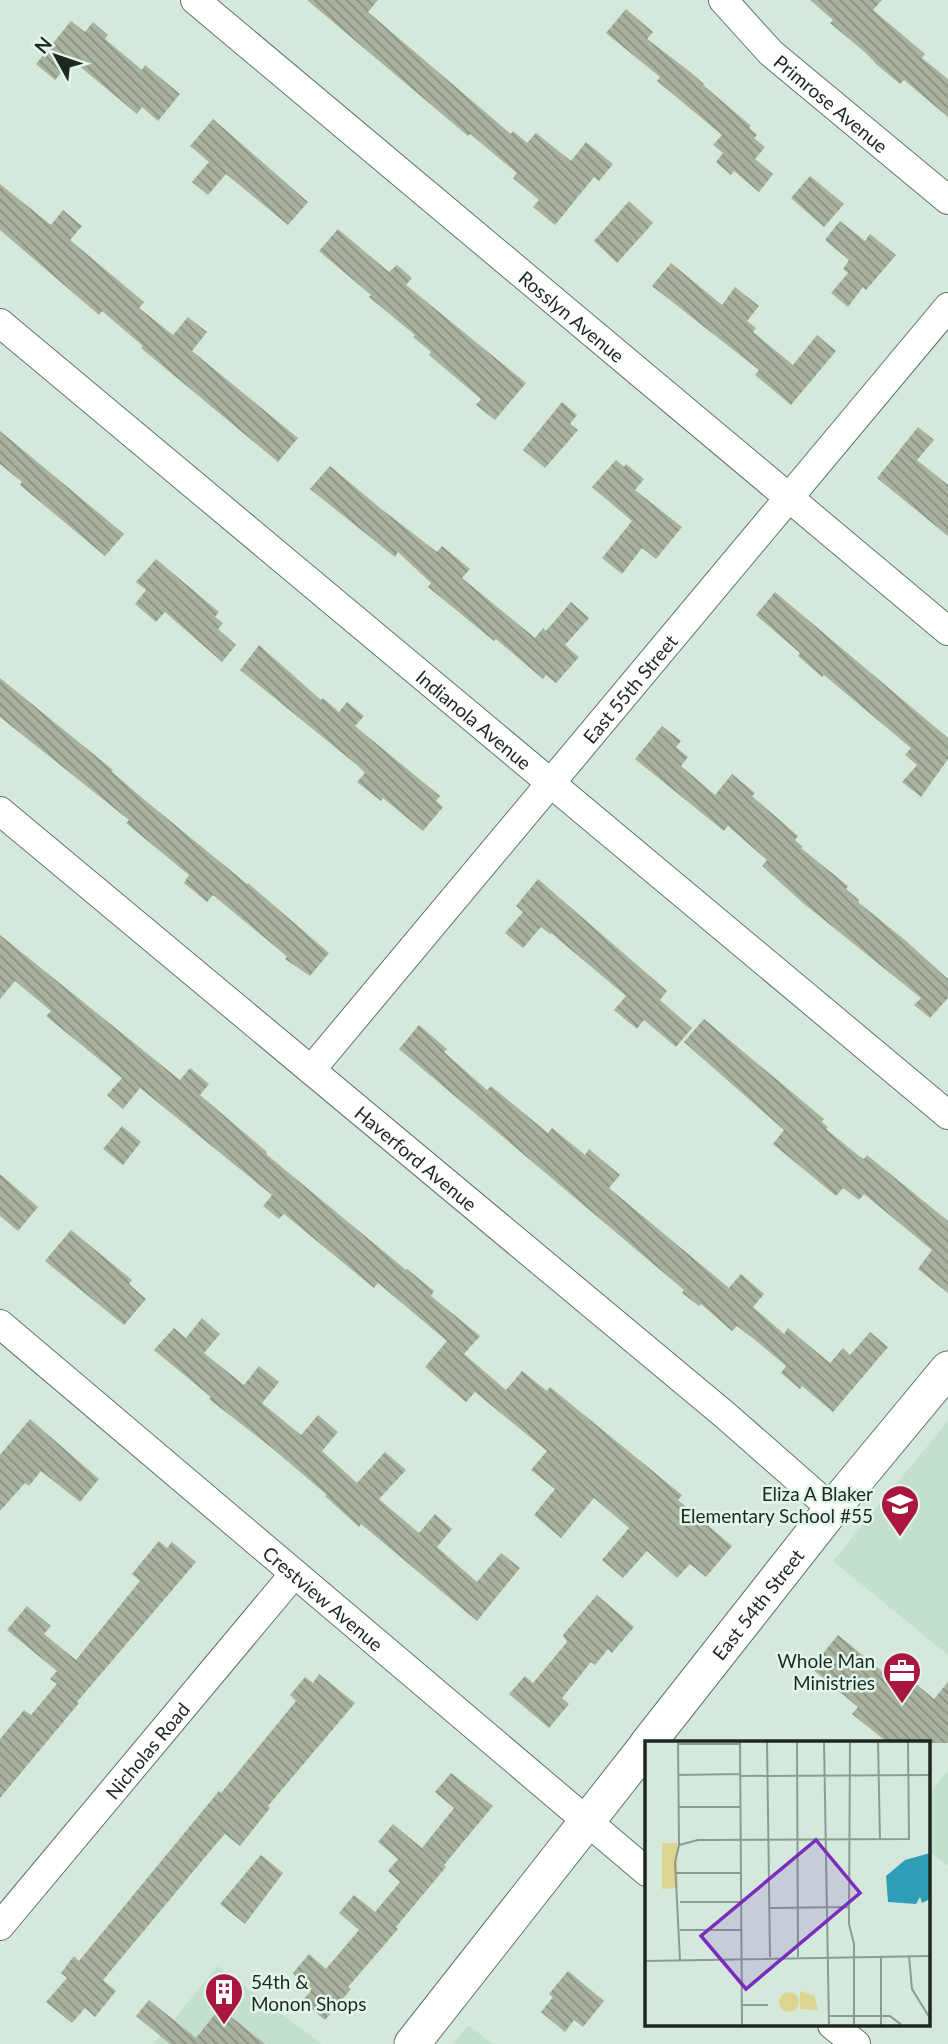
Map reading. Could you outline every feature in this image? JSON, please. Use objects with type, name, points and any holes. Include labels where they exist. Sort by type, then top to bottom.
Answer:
[{"type":"street","name":"Rosslyn Avenue","points":[[195,0],[948,631]]},
{"type":"street","name":"Primrose Avenue","points":[[723,0],[771,52],[948,200]]},
{"type":"street","name":"East 55th Street","points":[[311,1070],[948,307]]},
{"type":"street","name":"Indianola Avenue","points":[[0,323],[948,1115]]},
{"type":"street","name":"Haverford Avenue","points":[[0,811],[725,1415],[832,1509]]},
{"type":"street","name":"Crestview Avenue","points":[[0,1324],[645,1870]]},
{"type":"street","name":"East 54th Street","points":[[650,1741],[832,1509],[948,1369]]},
{"type":"street","name":"Nicholas Road","points":[[0,1926],[293,1574]]},
{"type":"street","name":"East 54th Street","points":[[412,2044],[645,1748]]},
{"type":"street","points":[[833,2026],[856,2044]]},
{"type":"shaded area","name":"Eliza A Blaker Elementary School #55","points":[[948,1421],[948,1655],[833,1561]]},
{"type":"shaded area","points":[[948,1770],[948,1866],[930,1852],[930,1793]]},
{"type":"shaded area","points":[[218,1966],[322,2044],[153,2044]]},
{"type":"shaded area","points":[[468,2025],[493,2044],[453,2044]]},
{"type":"building","points":[[307,0],[378,0],[368,12],[511,134],[513,131],[527,143],[536,133],[571,161],[586,142],[613,164],[599,181],[594,177],[555,225],[533,207],[539,200],[513,178],[517,173],[470,134],[468,136]]},
{"type":"building","points":[[810,0],[882,0],[873,10],[925,54],[922,58],[948,79],[948,117],[904,80],[900,84],[876,64],[830,23],[833,20]]},
{"type":"building","points":[[626,9],[653,32],[647,39],[689,71],[751,126],[749,128],[757,135],[754,138],[765,147],[755,159],[773,174],[759,192],[734,171],[731,175],[716,162],[723,153],[713,145],[722,135],[657,81],[660,77],[606,33]]},
{"type":"building","points":[[71,21],[85,32],[93,22],[108,35],[105,39],[142,70],[145,65],[180,94],[158,121],[142,107],[137,114],[72,60],[55,80],[36,64]]},
{"type":"building","points":[[213,119],[308,202],[288,225],[226,174],[208,195],[192,182],[209,162],[190,146]]},
{"type":"building","points":[[810,176],[844,204],[824,227],[791,198]]},
{"type":"building","points":[[0,184],[51,225],[63,210],[82,226],[70,240],[144,302],[139,308],[173,335],[188,317],[207,332],[192,351],[298,438],[278,462],[141,348],[143,346],[102,311],[99,315],[0,230]]},
{"type":"building","points":[[629,201],[653,223],[617,263],[594,241]]},
{"type":"building","points":[[840,221],[865,241],[870,234],[896,255],[866,290],[863,287],[848,307],[831,293],[848,273],[843,269],[849,260],[825,240]]},
{"type":"building","points":[[338,229],[389,272],[397,265],[412,278],[406,285],[526,383],[495,420],[476,405],[481,399],[429,355],[431,352],[413,337],[415,335],[319,251]]},
{"type":"building","points":[[671,263],[722,305],[735,287],[759,306],[747,321],[756,328],[753,332],[793,365],[817,335],[836,351],[791,405],[755,375],[759,370],[652,286]]},
{"type":"building","points":[[562,402],[577,415],[570,424],[578,430],[545,468],[523,450]]},
{"type":"building","points":[[918,427],[934,440],[917,460],[948,485],[948,536],[877,478]]},
{"type":"building","points":[[0,431],[124,534],[105,556],[20,485],[22,482],[0,464]]},
{"type":"building","points":[[616,460],[624,467],[626,464],[644,479],[635,490],[682,527],[656,559],[642,548],[622,574],[602,558],[632,521],[592,487]]},
{"type":"building","points":[[330,466],[437,552],[442,546],[470,569],[462,578],[535,638],[543,628],[546,631],[571,602],[589,618],[565,645],[579,657],[556,683],[546,675],[543,679],[428,587],[431,583],[398,552],[395,557],[310,489]]},
{"type":"building","points":[[156,559],[219,612],[215,617],[223,623],[218,629],[236,645],[222,662],[165,612],[156,622],[135,604],[146,590],[136,582]]},
{"type":"building","points":[[775,592],[948,738],[948,759],[921,797],[902,782],[917,765],[905,755],[911,748],[824,675],[822,677],[798,656],[800,653],[756,615]]},
{"type":"building","points":[[259,645],[321,700],[323,698],[339,712],[347,702],[364,716],[355,726],[440,796],[436,801],[443,807],[423,831],[383,798],[381,801],[357,782],[365,773],[357,765],[240,670]]},
{"type":"building","points":[[0,678],[329,953],[310,976],[285,959],[287,957],[283,953],[213,895],[207,902],[184,883],[189,875],[126,823],[129,820],[0,717]]},
{"type":"building","points":[[662,726],[681,741],[676,747],[688,757],[681,766],[715,795],[732,774],[755,793],[752,796],[798,836],[795,840],[803,847],[801,848],[848,886],[846,889],[858,902],[948,979],[948,998],[930,1018],[914,1005],[921,998],[803,903],[762,866],[767,860],[728,826],[724,831],[635,759]]},
{"type":"building","points":[[538,879],[667,991],[660,1000],[692,1028],[676,1047],[644,1020],[637,1029],[614,1010],[626,996],[551,933],[541,927],[523,948],[505,933],[523,912],[516,906]]},
{"type":"building","points":[[0,935],[180,1080],[190,1068],[209,1084],[200,1095],[267,1152],[266,1154],[434,1291],[431,1296],[480,1336],[464,1354],[506,1390],[522,1371],[547,1391],[550,1387],[682,1495],[678,1500],[732,1546],[706,1577],[690,1564],[677,1578],[647,1551],[623,1578],[602,1560],[629,1528],[594,1498],[561,1538],[534,1515],[555,1489],[531,1470],[547,1451],[475,1392],[466,1402],[425,1367],[447,1341],[378,1283],[374,1288],[284,1214],[279,1219],[263,1206],[272,1195],[140,1088],[123,1109],[107,1095],[122,1078],[46,1016],[51,1011],[15,981],[0,999]]},
{"type":"building","points":[[704,1019],[824,1119],[822,1122],[828,1127],[826,1129],[859,1156],[864,1159],[867,1155],[948,1221],[948,1293],[918,1269],[932,1250],[864,1194],[859,1200],[843,1188],[836,1196],[773,1144],[784,1130],[684,1042]]},
{"type":"building","points":[[419,1025],[447,1049],[444,1052],[487,1090],[491,1086],[548,1133],[552,1128],[585,1155],[589,1149],[620,1175],[609,1188],[729,1288],[741,1274],[764,1294],[753,1307],[784,1334],[788,1328],[830,1363],[843,1348],[850,1355],[870,1332],[888,1347],[833,1412],[802,1386],[800,1389],[781,1373],[786,1366],[755,1340],[737,1326],[732,1331],[701,1304],[699,1306],[682,1293],[684,1290],[399,1049]]},
{"type":"building","points":[[122,1126],[141,1142],[123,1165],[103,1149]]},
{"type":"building","points":[[0,1174],[38,1207],[18,1231],[0,1216]]},
{"type":"building","points":[[71,1230],[132,1280],[129,1284],[146,1299],[124,1325],[45,1261]]},
{"type":"building","points":[[202,1318],[220,1334],[204,1353],[244,1385],[259,1366],[279,1382],[262,1403],[301,1435],[318,1415],[338,1432],[322,1451],[357,1483],[385,1452],[406,1470],[379,1499],[419,1533],[435,1514],[452,1529],[437,1547],[477,1582],[501,1553],[520,1568],[477,1621],[361,1524],[359,1527],[325,1496],[327,1495],[209,1399],[211,1397],[154,1350],[174,1328],[186,1338]]},
{"type":"building","points":[[30,1419],[99,1479],[80,1502],[41,1471],[29,1486],[25,1483],[0,1511],[0,1455]]},
{"type":"building","points":[[159,1541],[167,1548],[172,1542],[196,1562],[0,1798],[0,1739],[24,1710],[31,1715],[57,1684],[50,1679],[57,1671],[7,1630],[27,1606],[51,1626],[44,1634],[76,1660],[140,1581],[132,1574]]},
{"type":"building","points":[[597,1595],[634,1627],[612,1653],[608,1649],[595,1665],[591,1662],[562,1698],[569,1704],[549,1728],[509,1694],[525,1676],[533,1683],[567,1642],[563,1635]]},
{"type":"building","name":"Whole Man Ministries","points":[[838,1635],[883,1672],[891,1663],[934,1699],[948,1682],[948,1743],[886,1741],[852,1714],[858,1707],[811,1668]]},
{"type":"building","points":[[319,1674],[355,1703],[268,1806],[270,1808],[240,1846],[225,1834],[103,1980],[116,1991],[95,2017],[85,2008],[72,2023],[46,2002],[67,1978],[61,1973],[74,1956],[79,1961],[219,1791],[221,1793],[296,1701],[290,1695],[305,1677],[313,1683]]},
{"type":"building","points":[[451,1773],[493,1806],[396,1927],[398,1929],[348,1987],[351,1989],[325,2020],[302,2001],[311,1991],[293,1973],[309,1954],[326,1969],[359,1930],[339,1913],[354,1895],[375,1912],[400,1882],[388,1871],[398,1859],[378,1842],[393,1824],[422,1848],[454,1808],[435,1792]]},
{"type":"building","points":[[261,1855],[283,1873],[245,1924],[220,1904]]},
{"type":"building","points":[[568,1971],[604,2001],[583,2027],[574,2020],[565,2032],[541,2012],[553,1997],[549,1994]]},
{"type":"building","points":[[149,2000],[196,2038],[220,2008],[265,2044],[170,2044],[136,2016]]},
{"type":"place","name":"Eliza A Blaker Elementary School #55","points":[[900,1538]]},
{"type":"place","name":"Whole Man Ministries","points":[[902,1705]]},
{"type":"place","name":"54th & Monon Shops","points":[[224,2026]]}]
